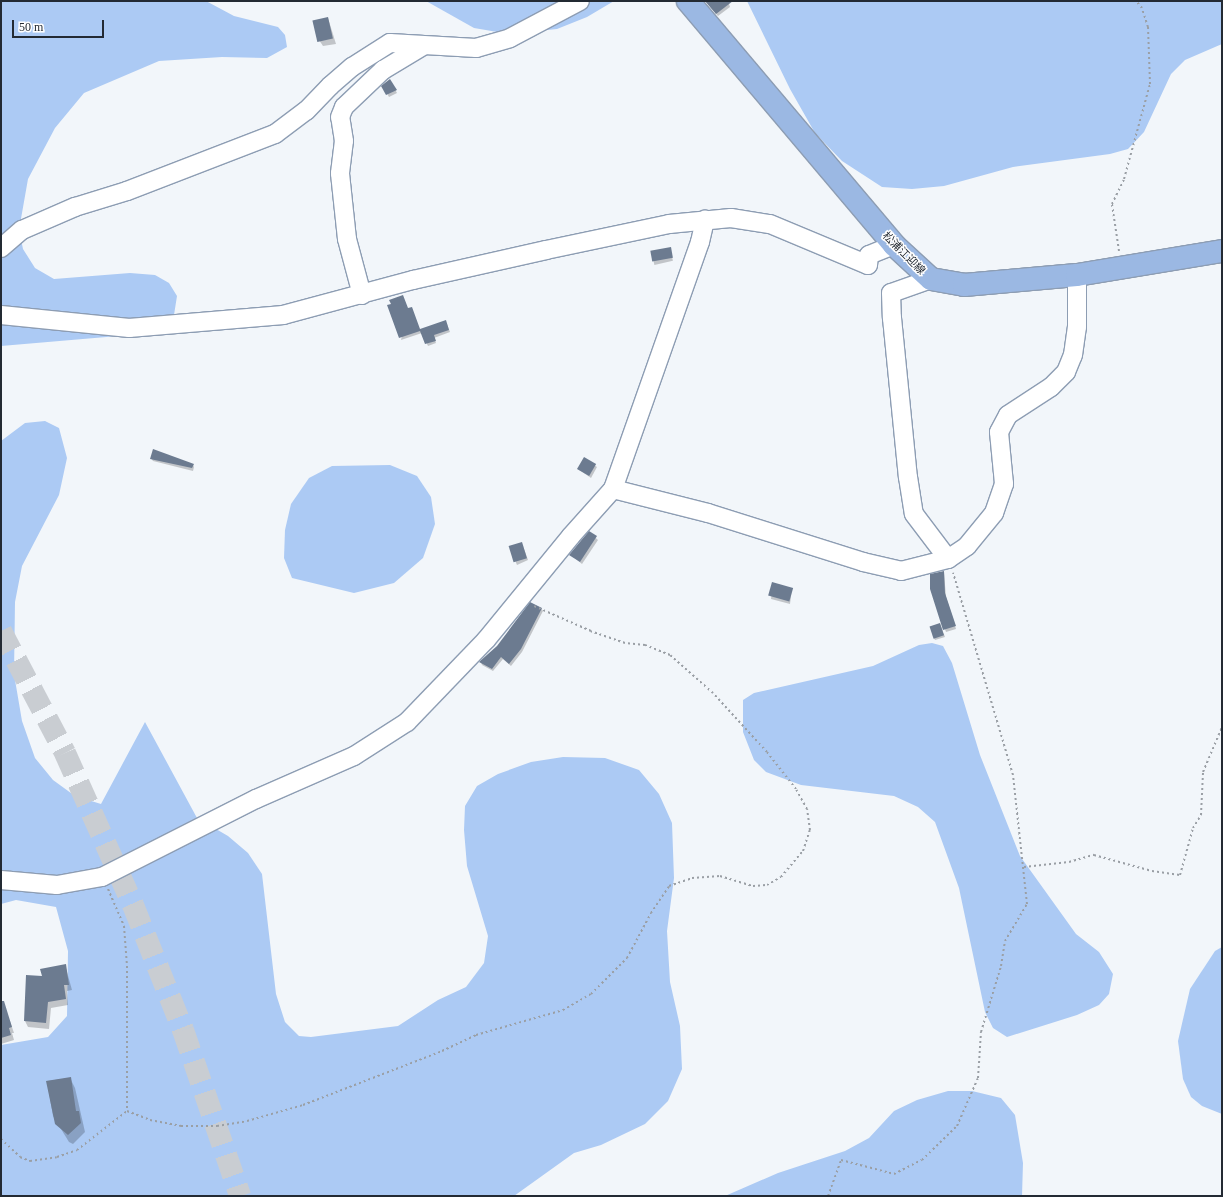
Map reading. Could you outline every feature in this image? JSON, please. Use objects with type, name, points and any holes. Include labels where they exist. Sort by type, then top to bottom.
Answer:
[{"type":"main road","name":"松浦江迎線","points":[[688,1],[894,245],[931,279],[964,285],[1077,275],[1222,252]]},
{"type":"street","points":[[1,248],[22,230],[75,207],[127,191],[275,134],[306,111],[330,86],[352,67],[390,43],[476,48],[510,38],[580,1]]},
{"type":"street","points":[[362,294],[347,239],[340,173],[344,141],[340,117],[344,107],[383,70],[423,46]]},
{"type":"street","points":[[1,315],[129,328],[283,315],[413,280],[546,250],[669,224],[705,220],[731,218],[763,222],[808,238],[868,265],[869,256],[894,245]]},
{"type":"street","points":[[1,880],[57,885],[102,877],[256,799],[354,756],[407,722],[455,674],[519,600],[571,536],[613,490],[700,242],[705,220]]},
{"type":"street","points":[[613,490],[708,513],[863,562],[901,571],[948,559],[967,546],[994,513],[1004,484],[999,432],[1008,415],[1051,387],[1066,372],[1073,355],[1077,327],[1077,275]]},
{"type":"street","points":[[931,279],[891,293],[892,312],[908,477],[914,514],[948,559]]},
{"type":"path","points":[[1121,268],[1112,204],[1124,178],[1143,117],[1151,71],[1148,27],[1142,8],[1136,1]]},
{"type":"path","points":[[828,1196],[841,1160],[894,1174],[922,1160],[957,1126],[978,1078],[981,1032],[1001,966],[1005,941],[1027,904],[1014,775],[948,559]]},
{"type":"path","points":[[127,1111],[150,1120],[181,1126],[217,1126],[247,1121],[303,1105],[442,1051],[476,1035],[563,1010],[591,994],[627,958],[651,913],[669,886],[692,878],[720,876],[753,886],[767,886],[781,877],[803,851],[810,830],[807,809],[796,789],[766,752],[708,688],[670,655],[645,645],[625,643],[591,631],[519,600]]},
{"type":"path","points":[[1222,683],[1222,706]]},
{"type":"path","points":[[1024,867],[1069,862],[1094,855],[1152,871],[1180,875],[1193,828],[1202,815],[1202,772],[1222,727]]},
{"type":"path","points":[[102,877],[116,904],[124,926],[127,966],[127,1111]]},
{"type":"path","points":[[1,1139],[20,1157],[30,1161],[58,1157],[76,1150],[127,1111]]},
{"type":"shaded area","points":[[1,1],[206,1],[234,16],[278,27],[285,35],[287,47],[267,58],[222,57],[159,61],[84,93],[55,128],[28,179],[19,230],[23,249],[35,268],[54,279],[130,273],[155,275],[169,283],[177,296],[174,315],[156,325],[118,336],[1,346]]},
{"type":"shaded area","points":[[426,1],[614,1],[587,17],[557,29],[509,34],[474,28]]},
{"type":"shaded area","points":[[747,1],[1222,1],[1222,44],[1185,60],[1171,74],[1144,132],[1128,149],[1110,154],[1013,167],[944,186],[912,189],[882,187],[842,161],[815,133],[790,89]]},
{"type":"shaded area","points":[[45,421],[59,428],[67,458],[59,495],[22,566],[15,602],[14,674],[22,721],[35,758],[53,780],[75,796],[101,804],[145,722],[197,818],[228,836],[248,853],[262,874],[276,994],[285,1022],[299,1036],[311,1037],[398,1026],[438,1000],[466,987],[484,963],[488,936],[467,866],[464,830],[465,806],[477,786],[498,774],[531,762],[563,757],[605,758],[639,770],[659,794],[672,823],[674,878],[667,931],[670,982],[680,1026],[682,1069],[668,1101],[645,1124],[601,1145],[574,1153],[514,1196],[1,1196],[1,1045],[48,1037],[67,1016],[68,951],[56,907],[16,900],[1,904],[1,441],[25,423]]},
{"type":"shaded area","points":[[390,465],[417,476],[431,497],[435,524],[423,558],[394,583],[354,593],[292,578],[284,558],[285,530],[291,504],[309,478],[332,466]]},
{"type":"shaded area","points":[[932,643],[943,646],[952,663],[980,755],[1020,856],[1076,934],[1099,952],[1113,974],[1109,994],[1099,1005],[1077,1015],[1007,1037],[993,1028],[985,1012],[959,888],[935,822],[918,807],[894,796],[801,785],[766,772],[754,760],[743,732],[743,700],[754,693],[873,666],[919,645]]},
{"type":"shaded area","points":[[1222,947],[1222,1114],[1202,1106],[1191,1097],[1183,1079],[1178,1041],[1190,989],[1215,951]]},
{"type":"shaded area","points":[[948,1091],[972,1091],[1001,1098],[1015,1115],[1023,1163],[1022,1196],[725,1196],[778,1173],[845,1151],[869,1138],[894,1111],[917,1100]]},
{"type":"building","points":[[705,1],[733,1],[716,14]]},
{"type":"building","points":[[328,17],[333,38],[317,42],[312,21]]},
{"type":"building","points":[[390,79],[397,90],[386,95],[381,86]]},
{"type":"building","points":[[671,247],[673,258],[652,261],[650,251]]},
{"type":"building","points":[[403,295],[408,308],[412,307],[420,329],[446,320],[449,330],[434,335],[436,341],[425,344],[420,331],[399,338],[387,305],[391,304],[389,300]]},
{"type":"building","points":[[153,449],[194,464],[192,468],[150,459]]},
{"type":"building","points":[[584,457],[596,464],[589,476],[577,469]]},
{"type":"building","points":[[589,531],[597,536],[580,562],[569,555]]},
{"type":"building","points":[[522,542],[527,558],[514,562],[509,546]]},
{"type":"building","points":[[944,571],[945,593],[956,626],[943,630],[930,589],[930,574]]},
{"type":"building","points":[[772,582],[793,588],[789,602],[768,595]]},
{"type":"building","points":[[530,602],[542,608],[521,649],[509,664],[501,657],[492,669],[479,662],[497,646]]},
{"type":"building","points":[[940,623],[944,635],[934,639],[930,626]]},
{"type":"building","points":[[66,964],[69,985],[64,985],[66,999],[48,1002],[46,1023],[24,1021],[26,975],[42,976],[40,969]]},
{"type":"building","points":[[1,1001],[4,1001],[12,1027],[9,1028],[11,1035],[1,1038]]},
{"type":"building","points":[[71,1077],[76,1111],[79,1111],[81,1123],[68,1135],[55,1124],[46,1081]]},
{"type":"tunnel","points":[[1,631],[65,753],[133,905],[183,1030],[240,1196]]}]
